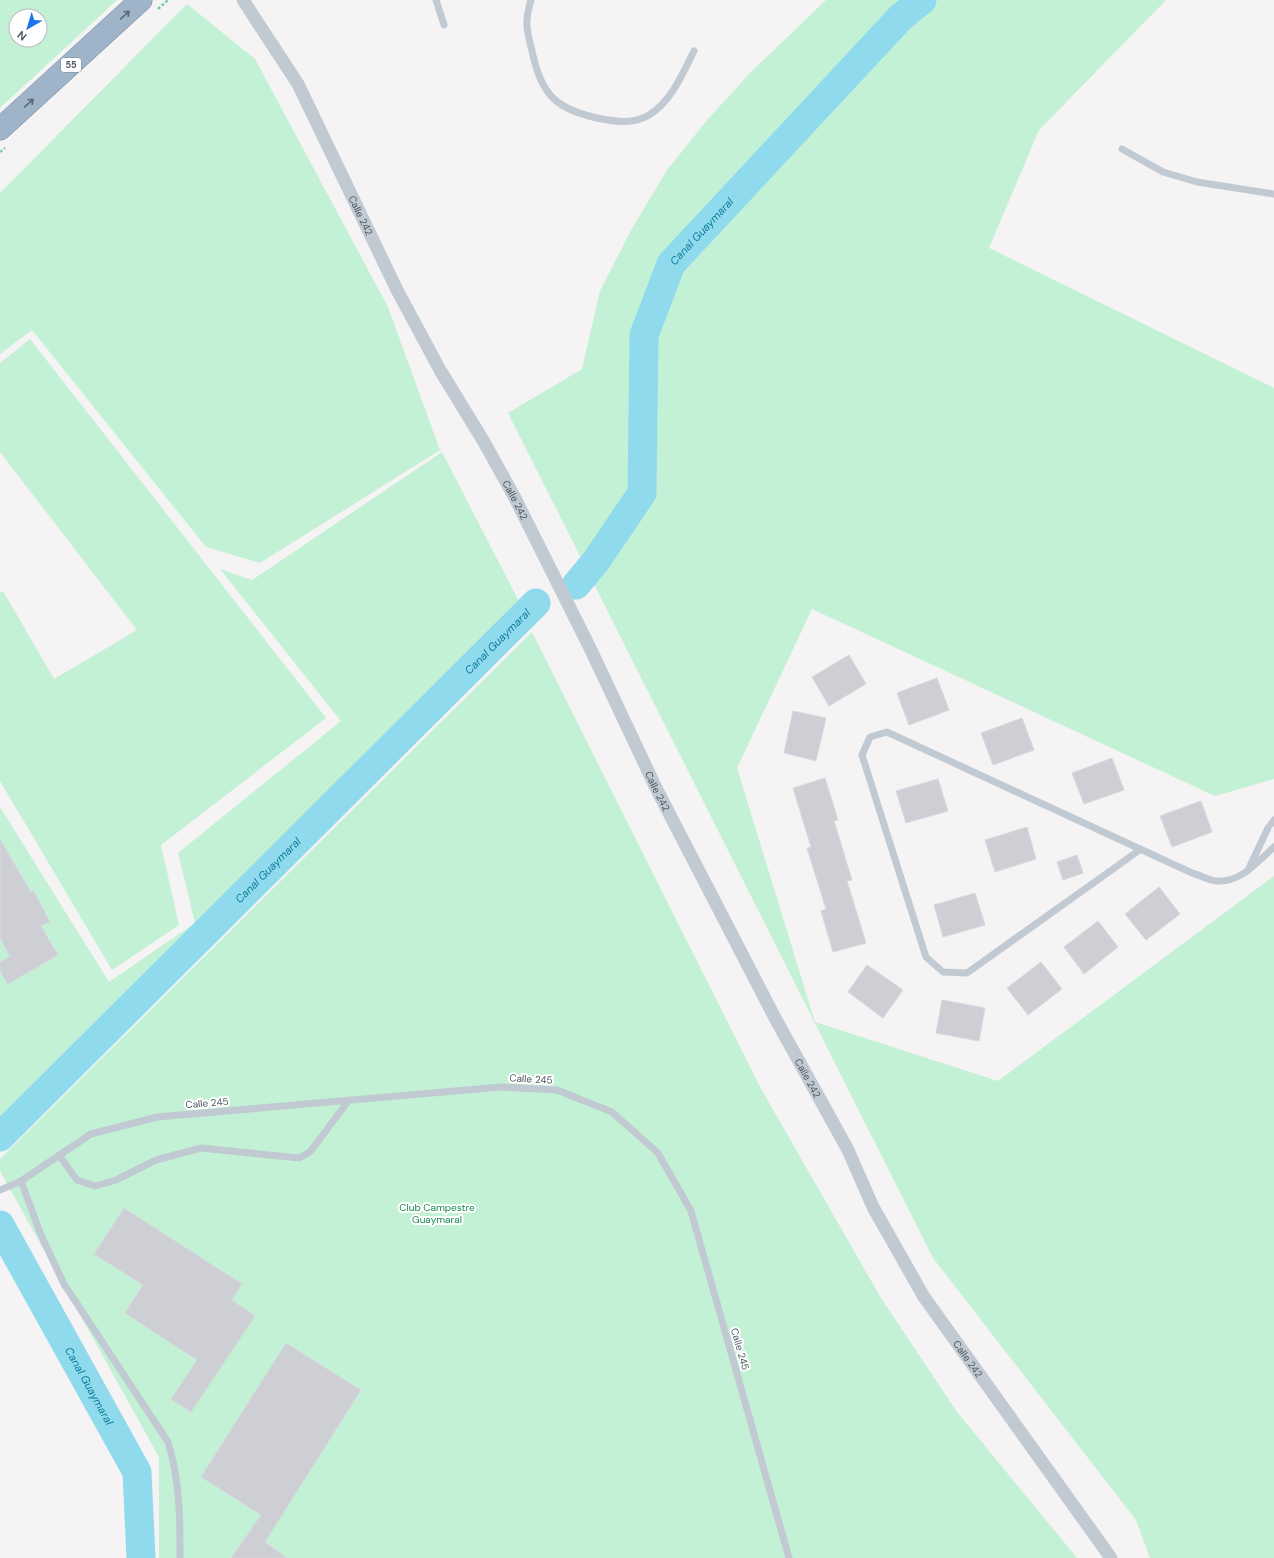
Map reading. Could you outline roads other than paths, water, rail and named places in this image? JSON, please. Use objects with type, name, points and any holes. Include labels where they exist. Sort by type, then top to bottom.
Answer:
[{"type":"highway","name":"55","points":[[0,129],[141,0]]},
{"type":"street","name":"Calle 242","points":[[242,0],[298,84],[397,290],[440,370],[484,442],[515,498],[590,648],[656,788],[774,1016],[848,1150],[873,1207],[924,1297],[1111,1558]]},
{"type":"lane","points":[[436,0],[444,25]]},
{"type":"lane","points":[[531,0],[526,21],[538,76],[546,92],[560,104],[577,112],[620,123],[637,121],[649,116],[658,109],[677,85],[694,51]]},
{"type":"lane","points":[[1122,149],[1164,172],[1197,182],[1274,194]]},
{"type":"lane","points":[[1141,849],[967,973],[943,972],[926,957],[862,755],[870,737],[887,732],[1141,849],[1215,881],[1233,880],[1247,871],[1274,847]]},
{"type":"lane","points":[[1247,871],[1271,824]]},
{"type":"lane","name":"Calle 245","points":[[0,1190],[21,1181],[91,1134],[157,1117],[501,1087],[557,1090],[612,1112],[658,1153],[691,1211],[789,1558]]},
{"type":"lane","points":[[59,1155],[77,1180],[95,1186],[116,1180],[156,1160],[201,1148],[299,1158],[310,1152],[349,1100]]},
{"type":"lane","points":[[21,1181],[41,1235],[64,1284],[168,1442],[175,1465],[180,1507],[180,1558]]},
{"type":"waterway","name":"Canal Guaymaral","points":[[576,585],[596,561],[642,493],[644,335],[671,264],[900,18],[922,0]]},
{"type":"waterway","name":"Canal Guaymaral","points":[[0,1137],[536,603]]},
{"type":"waterway","name":"Canal Guaymaral","points":[[0,1225],[137,1472],[141,1558]]},
{"type":"park label","name":"Club Campestre Guaymaral","points":[[437,1212]]}]
